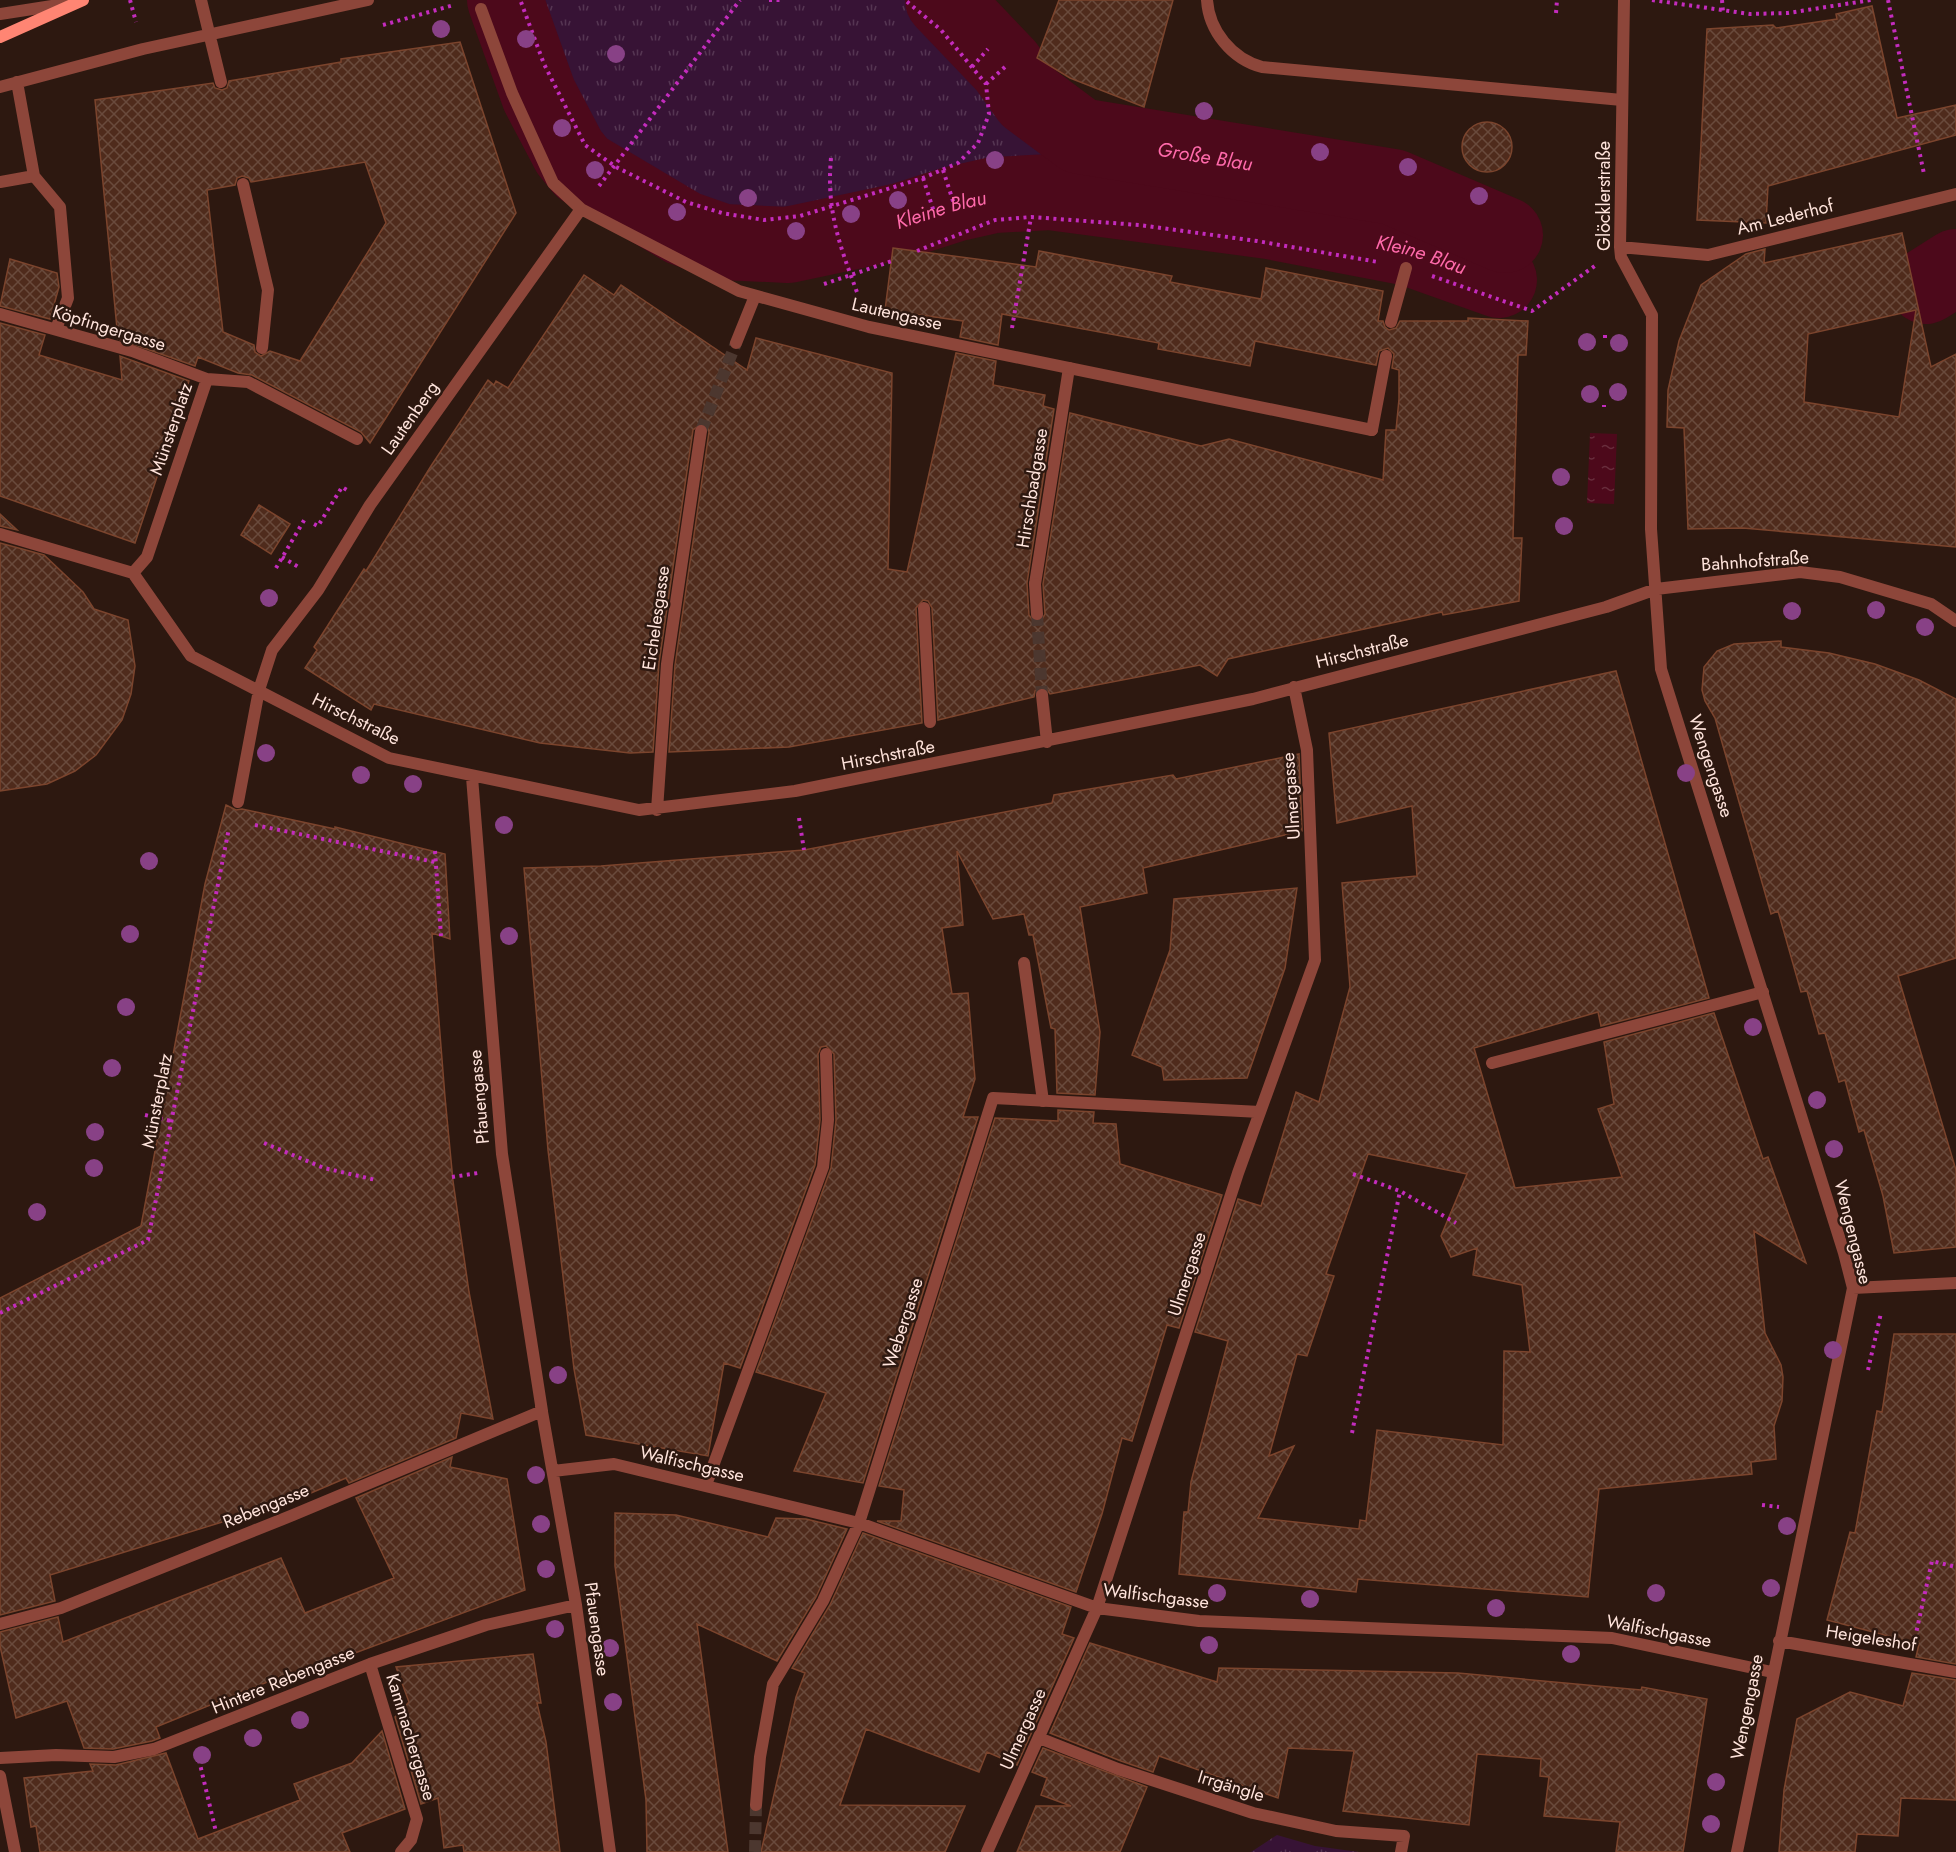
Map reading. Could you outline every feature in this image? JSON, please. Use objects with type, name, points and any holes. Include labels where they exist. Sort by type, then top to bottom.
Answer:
[{"type":"street","points":[[201,0],[221,82]]},
{"type":"street","points":[[0,87],[210,34],[368,0]]},
{"type":"street","points":[[1207,0],[1210,18],[1225,43],[1242,58],[1262,67],[1622,100]]},
{"type":"street","name":"Glöcklerstraße","points":[[1624,0],[1620,247],[1621,257],[1652,315],[1651,529],[1656,589]]},
{"type":"street","points":[[0,14],[80,1]]},
{"type":"street","points":[[0,37],[80,1]]},
{"type":"street","name":"Lautengasse","points":[[481,9],[512,93],[553,183],[581,209],[739,291],[869,327],[1372,430],[1386,356]]},
{"type":"street","points":[[17,82],[34,176],[60,207],[68,298],[56,329]]},
{"type":"street","points":[[0,182],[34,176]]},
{"type":"street","points":[[243,184],[268,290],[261,348]]},
{"type":"street","name":"Am Lederhof","points":[[1620,247],[1708,255],[1956,194]]},
{"type":"street","name":"Lautenberg","points":[[259,690],[272,650],[318,590],[370,505],[581,209]]},
{"type":"street","points":[[1391,322],[1406,268]]},
{"type":"street","points":[[736,343],[755,296]]},
{"type":"street","name":"Köpfingergasse","points":[[0,314],[132,351],[207,380]]},
{"type":"street","name":"Hirschbadgasse","points":[[1037,614],[1035,584],[1069,368]]},
{"type":"street","name":"Münsterplatz","points":[[133,573],[147,557],[207,380],[249,380],[357,439]]},
{"type":"street","name":"Eichelesgasse","points":[[657,810],[666,664],[701,431]]},
{"type":"street","points":[[0,534],[133,573]]},
{"type":"street","name":"Bahnhofstraße","points":[[1606,607],[1656,589],[1800,572],[1840,577],[1931,604],[1955,619]]},
{"type":"street","name":"Hirschstraße","points":[[133,573],[191,656],[389,758],[639,810],[657,810],[795,791],[1253,699],[1606,607]]},
{"type":"street","name":"Wengengasse","points":[[1656,589],[1661,669],[1844,1253],[1852,1288],[1737,1852]]},
{"type":"street","name":"Hirschstraße","points":[[924,608],[930,722]]},
{"type":"street","name":"Ulmergasse","points":[[987,1852],[1097,1608],[1238,1173],[1315,960],[1307,750],[1294,687]]},
{"type":"street","points":[[238,802],[259,690]]},
{"type":"street","points":[[1042,695],[1047,742]]},
{"type":"street","name":"Pfauengasse","points":[[472,777],[502,1154],[542,1411]]},
{"type":"street","points":[[1024,963],[1042,1101]]},
{"type":"street","points":[[1492,1063],[1763,992]]},
{"type":"street","points":[[705,1485],[821,1174],[828,1120],[826,1054]]},
{"type":"street","name":"Webergasse","points":[[756,1805],[760,1757],[773,1684],[823,1601],[859,1523],[993,1098],[1260,1112]]},
{"type":"street","points":[[1852,1288],[1956,1283]]},
{"type":"street","name":"Pfauengasse","points":[[539,1395],[576,1605],[610,1852]]},
{"type":"street","name":"Rebengasse","points":[[0,1624],[61,1608],[293,1515],[542,1411]]},
{"type":"street","name":"Walfischgasse","points":[[553,1471],[614,1464],[859,1523],[1097,1608],[1199,1621],[1612,1638],[1772,1672]]},
{"type":"street","name":"Hintere Rebengasse","points":[[0,1758],[56,1755],[114,1758],[154,1749],[194,1736],[370,1664],[486,1625],[576,1605]]},
{"type":"street","name":"Heigeleshof","points":[[1779,1641],[1956,1672]]},
{"type":"street","name":"Kammachergasse","points":[[370,1664],[417,1819],[411,1840],[401,1852]]},
{"type":"street","name":"Irrgängle","points":[[1039,1738],[1107,1765],[1253,1813],[1336,1831],[1404,1836],[1401,1852]]},
{"type":"street","points":[[0,1776],[15,1852]]},
{"type":"path","points":[[609,174],[740,0]]},
{"type":"path","points":[[769,0],[784,0]]},
{"type":"path","points":[[521,2],[544,64],[585,145],[616,167],[686,202],[722,213],[764,220],[800,216],[923,178],[958,163],[978,142],[989,114],[986,84],[941,30],[905,0]]},
{"type":"path","points":[[1556,13],[1557,0]]},
{"type":"path","points":[[1651,0],[1723,12],[1788,13],[1871,0]]},
{"type":"path","points":[[1722,0],[1723,12]]},
{"type":"path","points":[[1888,0],[1924,174],[1927,201]]},
{"type":"path","points":[[972,67],[988,49]]},
{"type":"path","points":[[986,84],[1006,66]]},
{"type":"path","points":[[831,158],[828,189],[830,207],[869,327]]},
{"type":"path","points":[[943,170],[954,204]]},
{"type":"path","points":[[923,178],[934,212]]},
{"type":"path","points":[[917,250],[995,220],[1031,217],[1139,225],[1257,241],[1406,268],[1532,311],[1620,247]]},
{"type":"path","points":[[1007,356],[1031,217]]},
{"type":"path","points":[[816,286],[892,261]]},
{"type":"path","points":[[314,524],[318,526],[342,487]]},
{"type":"path","points":[[276,568],[306,517]]},
{"type":"path","points":[[282,557],[292,564]]},
{"type":"path","name":"Münsterplatz","points":[[0,1313],[148,1240],[231,820]]},
{"type":"path","points":[[253,825],[435,862]]},
{"type":"path","points":[[435,851],[441,936]]},
{"type":"path","points":[[144,1115],[171,1121]]},
{"type":"path","points":[[264,1143],[324,1168],[376,1180]]},
{"type":"path","points":[[1353,1174],[1400,1191],[1456,1223]]},
{"type":"path","points":[[1352,1433],[1400,1191]]},
{"type":"path","points":[[1909,1662],[1932,1561],[1956,1567]]},
{"type":"path","points":[[194,1736],[216,1832]]},
{"type":"green space","points":[[534,0],[926,0],[1000,89],[1030,116],[1092,158],[1091,173],[981,182],[784,236],[684,218],[624,182],[581,146],[540,63],[519,3]]},
{"type":"green space","points":[[1277,1835],[1315,1846],[1359,1852],[1251,1852]]},
{"type":"water","points":[[1590,433],[1617,434],[1614,504],[1587,503]]},
{"type":"building","points":[[1059,0],[1173,0],[1144,107],[1070,78],[1037,58]]},
{"type":"building","points":[[1872,6],[1897,118],[1956,105],[1956,135],[1768,186],[1766,223],[1697,220],[1707,29],[1773,25],[1776,28],[1837,19],[1836,14]]},
{"type":"building","points":[[460,42],[516,213],[370,443],[361,432],[252,375],[238,373],[198,357],[195,366],[118,339],[95,100],[213,83],[215,88],[222,90],[227,88],[229,81],[341,62],[341,59]],"holes":[[[365,162],[386,223],[300,361],[270,351],[261,356],[255,352],[254,345],[223,332],[207,190],[235,185],[237,178],[242,176],[249,178],[251,182]]]},
{"type":"building","points":[[1487,122],[1505,129],[1512,147],[1505,165],[1487,172],[1469,165],[1462,147],[1469,129]]},
{"type":"building","points":[[1902,233],[1931,367],[1956,354],[1956,547],[1743,528],[1688,529],[1684,428],[1667,427],[1668,390],[1679,341],[1701,285],[1746,254],[1765,249],[1764,263]],"holes":[[[1916,310],[1899,417],[1804,402],[1808,334]]]},
{"type":"building","points":[[893,248],[1036,267],[1039,251],[1172,276],[1170,282],[1261,299],[1266,268],[1383,291],[1378,321],[1383,321],[1389,330],[1396,328],[1400,321],[1468,321],[1468,318],[1528,321],[1526,355],[1518,355],[1513,538],[1522,538],[1519,601],[1443,615],[1442,612],[1228,659],[1217,676],[1200,665],[1050,694],[1046,688],[1041,687],[1035,691],[1034,697],[938,720],[932,608],[928,601],[923,600],[916,608],[922,723],[789,747],[669,752],[675,665],[709,432],[707,425],[702,423],[693,430],[659,663],[653,752],[630,753],[540,743],[374,704],[371,710],[305,668],[317,650],[314,647],[364,569],[366,571],[488,380],[494,385],[496,381],[508,388],[584,275],[614,295],[621,285],[747,370],[756,338],[892,373],[888,569],[907,572],[956,353],[996,361],[993,385],[1045,395],[1043,406],[1054,409],[1027,583],[1029,615],[1034,622],[1041,621],[1045,614],[1043,584],[1070,413],[1201,446],[1229,439],[1383,480],[1386,430],[1396,430],[1399,399],[1399,370],[1392,368],[1394,354],[1388,348],[1379,351],[1376,365],[1255,341],[1250,366],[1158,349],[1159,343],[1002,314],[998,345],[960,337],[963,321],[885,310]]},
{"type":"building","points":[[10,259],[57,273],[59,287],[50,319],[0,306]]},
{"type":"building","points":[[0,323],[45,335],[39,355],[122,380],[120,356],[189,381],[135,543],[0,496]]},
{"type":"building","points":[[259,505],[290,524],[271,554],[241,535]]},
{"type":"building","points":[[0,514],[17,530],[0,526]]},
{"type":"building","points":[[0,543],[44,555],[83,592],[94,609],[128,620],[135,666],[131,694],[122,720],[96,755],[75,771],[47,784],[0,791]]},
{"type":"building","points":[[1781,641],[1781,647],[1829,653],[1875,664],[1919,680],[1956,699],[1956,958],[1898,976],[1956,1170],[1956,1247],[1894,1253],[1883,1196],[1864,1130],[1859,1132],[1845,1080],[1839,1082],[1825,1033],[1819,1034],[1807,991],[1801,992],[1778,911],[1771,914],[1715,718],[1705,701],[1702,690],[1704,667],[1717,651],[1734,644]]},
{"type":"building","points":[[1616,671],[1709,998],[1601,1026],[1598,1012],[1474,1048],[1515,1188],[1622,1177],[1598,1109],[1614,1104],[1604,1042],[1714,1013],[1763,1159],[1768,1157],[1806,1263],[1754,1231],[1765,1333],[1781,1365],[1783,1377],[1782,1401],[1774,1426],[1776,1459],[1751,1462],[1752,1474],[1599,1489],[1588,1597],[1358,1579],[1356,1592],[1179,1574],[1184,1512],[1188,1512],[1191,1482],[1228,1341],[1195,1332],[1238,1199],[1261,1206],[1296,1092],[1319,1102],[1350,987],[1342,883],[1417,876],[1412,806],[1337,823],[1329,733]],"holes":[[[1368,1154],[1467,1174],[1441,1236],[1451,1257],[1477,1248],[1473,1275],[1522,1285],[1530,1352],[1504,1351],[1503,1445],[1377,1430],[1366,1521],[1360,1520],[1359,1529],[1258,1518],[1294,1446],[1269,1456],[1297,1354],[1307,1356],[1334,1276],[1326,1274]]]},
{"type":"building","points":[[1299,754],[1302,831],[1143,868],[1147,893],[1080,907],[1100,1032],[1095,1095],[1057,1093],[1055,1029],[1051,1028],[1033,935],[1029,935],[1024,914],[993,919],[957,851],[963,925],[942,928],[952,994],[968,993],[975,1079],[963,1117],[978,1117],[863,1483],[794,1471],[826,1393],[756,1372],[831,1168],[836,1120],[834,1054],[826,1046],[821,1047],[818,1054],[820,1120],[815,1165],[740,1368],[724,1363],[708,1456],[586,1435],[574,1369],[548,1150],[524,868],[601,866],[804,850],[1052,803],[1054,795],[1173,775],[1176,779]]},
{"type":"building","points":[[226,805],[236,810],[242,809],[335,829],[335,827],[445,854],[450,939],[432,933],[445,1097],[453,1181],[469,1292],[493,1419],[461,1413],[456,1438],[349,1483],[346,1478],[297,1499],[50,1575],[55,1601],[0,1615],[0,1298],[141,1226],[205,884]]},
{"type":"building","points":[[1297,888],[1285,968],[1247,1078],[1164,1080],[1162,1067],[1132,1055],[1170,950],[1174,899]]},
{"type":"building","points":[[1058,1110],[1094,1112],[1093,1123],[1116,1124],[1120,1164],[1222,1195],[1179,1328],[1167,1325],[1132,1441],[1122,1438],[1102,1514],[1076,1592],[877,1521],[901,1521],[904,1490],[879,1486],[995,1118],[1058,1121]]},
{"type":"building","points":[[1894,1334],[1956,1334],[1956,1664],[1916,1657],[1919,1644],[1827,1620],[1850,1532],[1855,1533],[1877,1411],[1882,1412]]},
{"type":"building","points":[[452,1457],[450,1467],[507,1479],[525,1590],[293,1676],[292,1672],[156,1727],[160,1738],[152,1741],[113,1749],[84,1748],[67,1701],[16,1718],[0,1646],[0,1632],[58,1617],[63,1642],[281,1558],[305,1613],[394,1578],[356,1498]]},
{"type":"building","points":[[615,1513],[676,1515],[768,1537],[776,1518],[806,1519],[847,1529],[816,1597],[777,1661],[697,1624],[728,1852],[647,1852],[646,1800],[615,1566]]},
{"type":"building","points":[[863,1533],[1071,1607],[1062,1634],[1074,1638],[1017,1765],[987,1752],[979,1772],[866,1729],[840,1805],[965,1806],[945,1852],[761,1852],[796,1697],[805,1673],[792,1668],[830,1605]]},
{"type":"building","points":[[1090,1643],[1217,1682],[1219,1668],[1458,1673],[1641,1690],[1642,1687],[1707,1699],[1683,1852],[1616,1852],[1620,1822],[1544,1816],[1549,1777],[1540,1776],[1541,1759],[1477,1754],[1469,1825],[1343,1811],[1354,1751],[1288,1748],[1278,1798],[1159,1756],[1153,1772],[1121,1761],[1050,1733]]},
{"type":"building","points":[[533,1654],[541,1703],[537,1703],[546,1742],[560,1852],[464,1852],[463,1845],[444,1848],[438,1798],[421,1804],[395,1717],[409,1702],[396,1667]]},
{"type":"building","points":[[1912,1673],[1956,1680],[1956,1800],[1901,1798],[1898,1836],[1857,1834],[1855,1852],[1779,1852],[1784,1790],[1797,1719],[1850,1692],[1903,1706]]},
{"type":"building","points":[[382,1731],[405,1809],[342,1833],[350,1852],[40,1852],[36,1826],[31,1827],[24,1778],[93,1771],[90,1764],[116,1765],[166,1753],[198,1839],[300,1800],[294,1784],[352,1763]]},
{"type":"building","points":[[1043,1748],[1147,1787],[1120,1852],[1017,1852],[1036,1806],[1071,1806],[1041,1795],[1047,1778],[1032,1772]]},
{"type":"waterway","name":"Kleine Blau","points":[[505,0],[539,95],[569,152],[582,168],[683,228],[723,242],[788,245],[901,221],[954,204],[994,195],[1050,192],[1269,221],[1409,248],[1499,280]]},
{"type":"waterway","name":"Große Blau","points":[[943,0],[1006,66],[1029,98],[1080,136],[1393,187],[1505,235]]},
{"type":"waterway","points":[[1926,286],[1956,267]]},
{"type":"tunnel","points":[[701,431],[736,343]]},
{"type":"tunnel","points":[[1037,614],[1042,695]]},
{"type":"tunnel","points":[[755,1852],[756,1805]]}]
